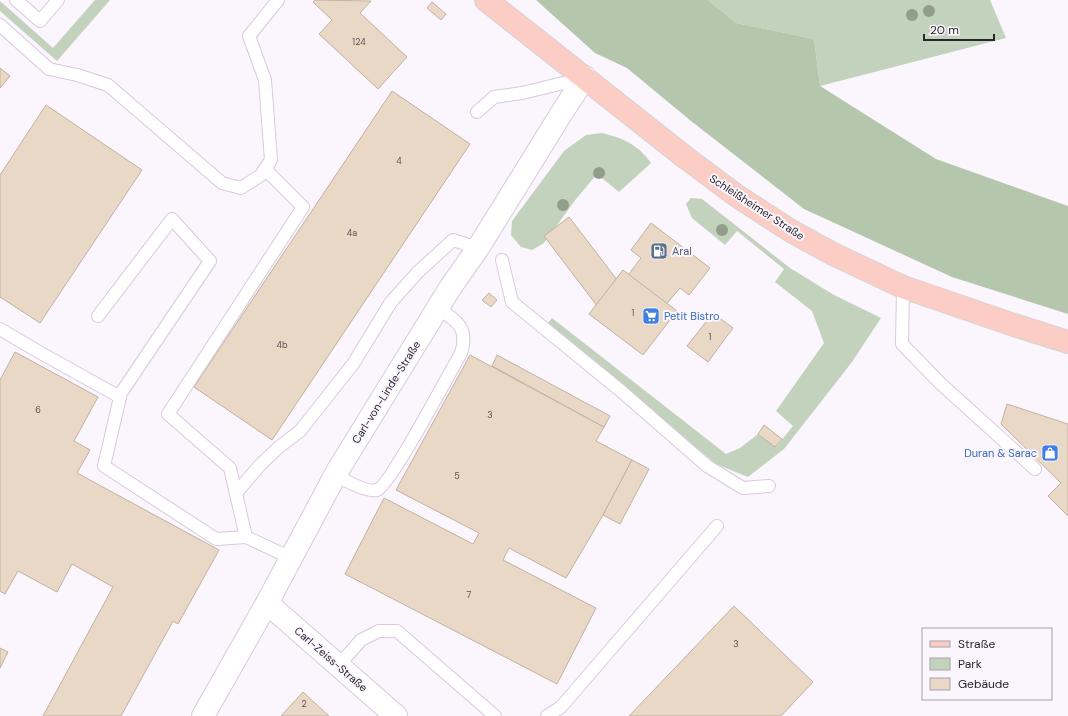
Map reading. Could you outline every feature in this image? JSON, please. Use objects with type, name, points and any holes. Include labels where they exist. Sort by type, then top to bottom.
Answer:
[{"type":"main road","name":"Schleißheimer Straße","points":[[486,0],[686,158],[737,196],[791,231],[833,254],[902,287],[1068,342]]},
{"type":"street","name":"Carl-von-Linde-Straße","points":[[203,716],[267,603],[335,476],[438,308],[478,248],[585,77]]},
{"type":"street","name":"Carl-Zeiss-Straße","points":[[267,603],[396,716]]},
{"type":"lane","points":[[16,0],[40,21],[58,0]]},
{"type":"lane","points":[[0,25],[49,69],[77,75],[108,85],[222,183],[241,188],[261,175],[271,160],[265,80],[249,36],[278,0]]},
{"type":"lane","points":[[477,112],[494,97],[522,93],[585,77]]},
{"type":"lane","points":[[246,537],[230,468],[168,414],[303,207],[265,169]]},
{"type":"lane","points":[[98,316],[172,219],[210,261],[121,393],[104,466],[216,539],[246,537],[291,558]]},
{"type":"lane","points":[[236,493],[261,464],[300,431],[353,364],[391,302],[423,267],[453,240],[478,248]]},
{"type":"lane","points":[[502,260],[512,302],[621,392],[707,466],[743,488],[769,486]]},
{"type":"lane","points":[[902,287],[902,344],[940,383],[1035,469]]},
{"type":"lane","points":[[335,476],[371,492],[379,490],[385,484],[400,461],[461,353],[464,342],[461,327],[454,319],[438,308]]},
{"type":"lane","points":[[0,330],[120,397]]},
{"type":"lane","points":[[547,716],[561,707],[717,526]]},
{"type":"lane","points":[[338,666],[361,640],[378,631],[397,631],[494,716]]},
{"type":"green space","points":[[95,0],[110,0],[57,61],[0,11],[0,1],[53,48]]},
{"type":"green space","points":[[536,0],[708,0],[736,23],[814,39],[820,86],[936,159],[1068,206],[1068,314],[952,277],[804,209],[691,121],[627,68],[595,53]]},
{"type":"green space","points":[[708,0],[990,0],[1006,38],[820,86],[814,39],[736,23]]},
{"type":"green space","points":[[601,133],[616,137],[629,143],[641,151],[651,163],[619,192],[597,174],[576,199],[544,243],[532,250],[521,247],[511,235],[512,221],[564,151],[586,135]]},
{"type":"green space","points":[[691,198],[702,199],[790,268],[834,295],[881,318],[852,362],[784,449],[748,477],[716,464],[548,323],[552,318],[726,454],[740,448],[758,434],[776,447],[793,426],[776,411],[824,343],[812,311],[775,282],[784,269],[737,231],[725,245],[692,218],[686,204]]},
{"type":"building","points":[[315,0],[371,1],[360,13],[407,57],[378,89],[319,34],[332,20],[313,2]]},
{"type":"building","points":[[432,2],[446,14],[441,20],[427,8]]},
{"type":"building","points":[[0,68],[10,76],[0,88]]},
{"type":"building","points":[[392,91],[470,144],[272,440],[194,387]]},
{"type":"building","points":[[46,105],[142,170],[40,323],[0,297],[0,175]]},
{"type":"building","points":[[569,217],[621,285],[601,311],[544,236]]},
{"type":"building","points":[[651,223],[710,268],[689,295],[680,288],[664,307],[626,278],[641,258],[631,250]]},
{"type":"building","points":[[623,270],[677,311],[643,355],[589,314]]},
{"type":"building","points":[[489,293],[497,300],[491,307],[482,300]]},
{"type":"building","points":[[713,313],[733,328],[708,362],[687,346]]},
{"type":"building","points":[[15,352],[98,397],[74,441],[90,450],[77,473],[219,550],[178,624],[173,621],[121,716],[43,716],[113,587],[72,564],[57,592],[18,571],[5,594],[0,591],[0,380]]},
{"type":"building","points":[[470,355],[604,427],[596,441],[632,460],[603,515],[566,578],[509,548],[503,560],[596,608],[557,684],[345,574],[384,498],[473,544],[479,533],[396,490]]},
{"type":"building","points":[[497,355],[610,416],[604,427],[492,366]]},
{"type":"building","name":"Duran & Sarac","points":[[1007,404],[1068,424],[1068,516],[1048,496],[1061,483],[1001,424]]},
{"type":"building","points":[[764,425],[782,439],[775,447],[758,434]]},
{"type":"building","points":[[632,460],[649,469],[620,524],[603,515]]},
{"type":"building","points":[[734,606],[813,682],[781,716],[629,716]]},
{"type":"building","points":[[0,648],[8,652],[0,668]]},
{"type":"building","points":[[303,692],[329,716],[281,716]]},
{"type":"place","name":"Aral","points":[[659,251]]},
{"type":"place","name":"Petit Bistro","points":[[651,316]]},
{"type":"place","name":"Duran & Sarac","points":[[1050,453]]}]
